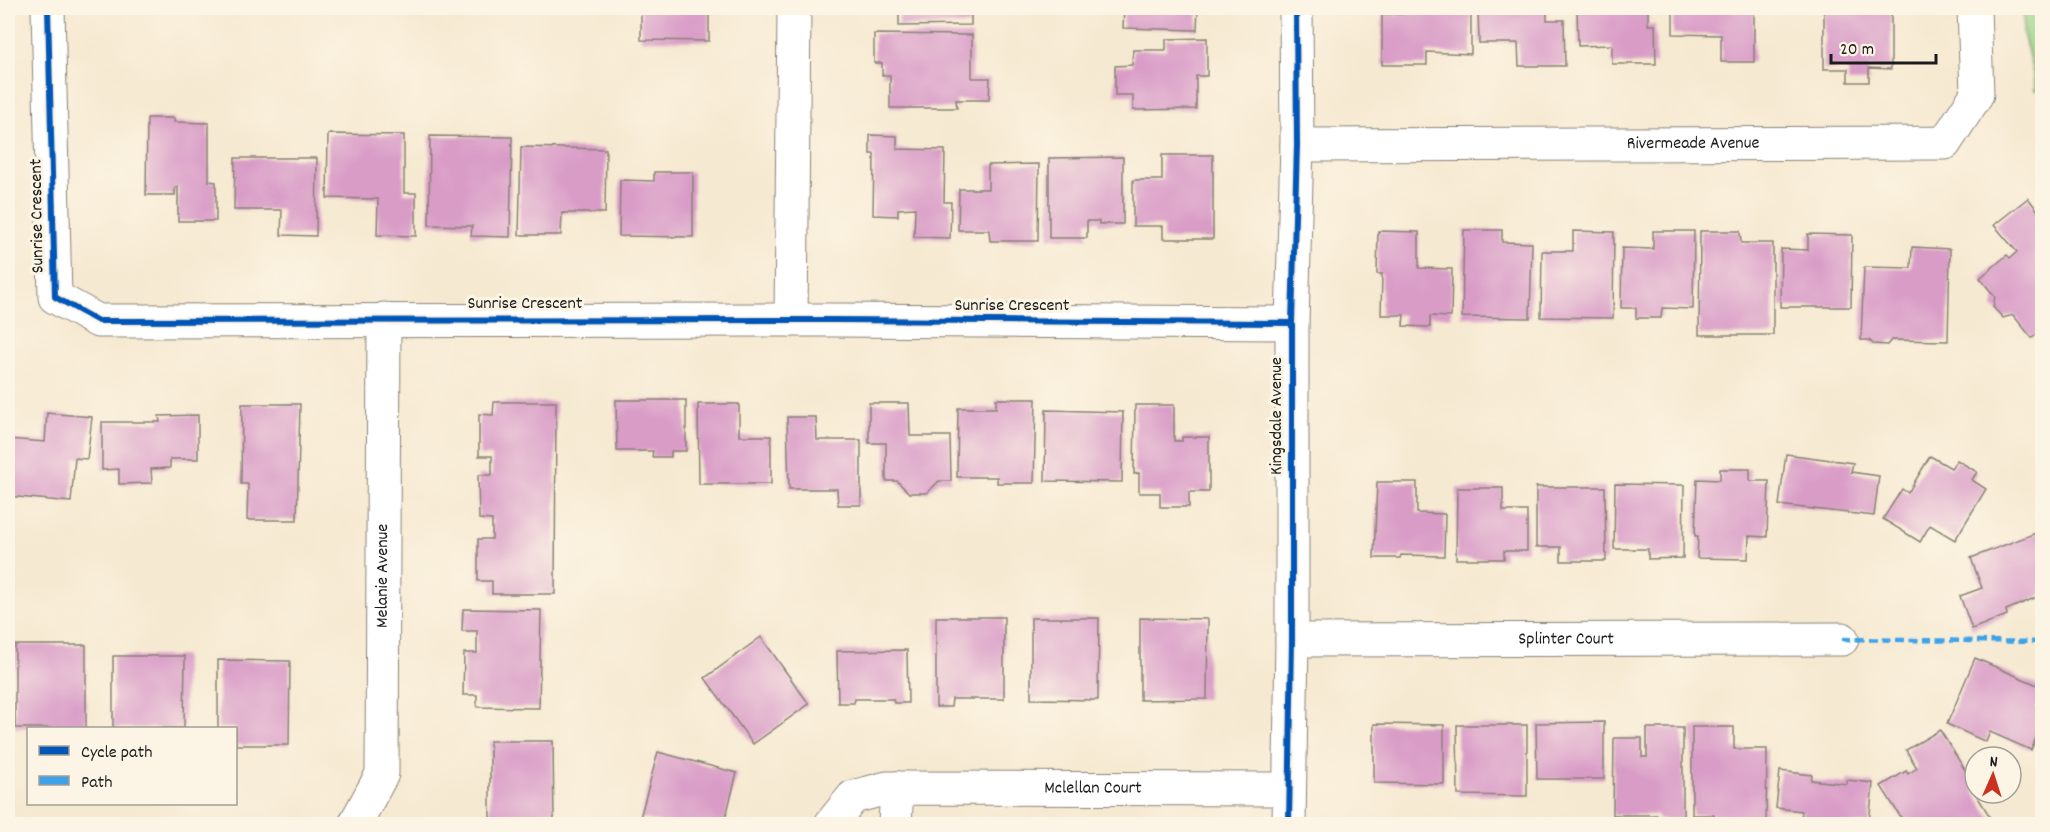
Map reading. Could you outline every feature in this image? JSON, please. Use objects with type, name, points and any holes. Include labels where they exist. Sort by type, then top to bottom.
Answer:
[{"type":"street","name":"Sunrise Crescent","points":[[48,8],[55,297],[98,321],[384,319],[1292,323]]},
{"type":"street","points":[[791,320],[794,8]]},
{"type":"street","name":"Kingsdale Avenue","points":[[1289,825],[1292,640],[1292,323],[1297,145],[1296,8]]},
{"type":"street","name":"Rivermeade Avenue","points":[[1297,145],[1945,143],[1977,94],[1974,8]]},
{"type":"street","name":"Melanie Avenue","points":[[355,825],[382,774],[384,319]]},
{"type":"street","name":"Splinter Court","points":[[1292,640],[1842,639]]},
{"type":"street","name":"Mclellan Court","points":[[831,825],[853,797],[887,788],[1289,789]]},
{"type":"street","points":[[895,825],[897,788]]},
{"type":"green space","points":[[2024,8],[2042,8],[2042,91],[2035,91],[2035,80],[2023,33]]},
{"type":"building","points":[[641,8],[709,8],[709,41],[641,40]]},
{"type":"building","points":[[899,8],[971,8],[971,25],[899,26]]},
{"type":"building","points":[[1124,8],[1198,8],[1197,30],[1123,28]]},
{"type":"building","points":[[1401,8],[1471,8],[1471,54],[1427,52],[1427,65],[1382,65],[1382,14],[1401,14]]},
{"type":"building","points":[[1478,8],[1547,8],[1547,20],[1564,20],[1565,66],[1519,66],[1518,43],[1479,43]]},
{"type":"building","points":[[1577,8],[1648,8],[1648,25],[1655,25],[1656,64],[1612,64],[1612,45],[1578,46]]},
{"type":"building","points":[[1673,8],[1754,8],[1754,62],[1721,62],[1721,35],[1673,34]]},
{"type":"building","points":[[1824,8],[1891,8],[1891,69],[1869,68],[1869,82],[1848,82],[1848,69],[1824,69]]},
{"type":"building","points":[[874,34],[972,35],[972,78],[990,78],[989,100],[956,100],[957,108],[890,108],[890,75],[882,75],[882,63],[874,63]]},
{"type":"building","points":[[1207,38],[1207,76],[1196,76],[1196,109],[1133,110],[1133,95],[1115,95],[1115,66],[1132,65],[1133,50],[1166,50],[1166,39]]},
{"type":"building","points":[[147,118],[174,118],[174,122],[209,123],[209,181],[216,182],[216,221],[178,221],[178,187],[175,188],[175,195],[146,195]]},
{"type":"building","points":[[328,134],[404,135],[404,193],[416,193],[416,236],[377,235],[378,199],[327,198]]},
{"type":"building","points":[[870,135],[897,136],[897,149],[945,150],[944,202],[951,202],[950,238],[914,237],[915,208],[898,209],[898,216],[873,215],[874,154],[870,154]]},
{"type":"building","points":[[430,136],[512,137],[510,237],[471,236],[472,226],[429,225]]},
{"type":"building","points":[[521,147],[606,149],[605,213],[562,213],[561,235],[519,235]]},
{"type":"building","points":[[1162,155],[1213,155],[1213,239],[1163,239],[1163,226],[1133,226],[1133,180],[1162,180]]},
{"type":"building","points":[[1123,157],[1123,224],[1099,224],[1099,221],[1087,221],[1087,238],[1049,238],[1049,158]]},
{"type":"building","points":[[235,158],[317,158],[316,236],[281,235],[282,210],[234,210]]},
{"type":"building","points":[[1039,164],[1038,241],[990,241],[989,230],[958,230],[959,189],[988,189],[988,165]]},
{"type":"building","points":[[654,172],[693,172],[693,237],[619,236],[620,180],[654,181]]},
{"type":"building","points":[[2028,198],[2042,216],[2042,330],[2032,338],[2013,315],[2003,318],[1993,307],[1995,297],[1980,278],[2007,255],[2010,258],[2017,252],[1994,225]]},
{"type":"building","points":[[1464,230],[1502,230],[1502,242],[1532,243],[1530,318],[1462,317]]},
{"type":"building","points":[[1378,231],[1419,232],[1419,268],[1452,269],[1451,317],[1430,316],[1430,327],[1403,326],[1404,315],[1381,315],[1382,274],[1377,274]]},
{"type":"building","points":[[1573,231],[1614,232],[1613,318],[1541,317],[1542,251],[1573,251]]},
{"type":"building","points":[[1653,231],[1694,231],[1693,309],[1662,308],[1661,318],[1636,318],[1636,308],[1621,308],[1622,248],[1653,249]]},
{"type":"building","points":[[1700,231],[1740,231],[1741,243],[1773,243],[1773,335],[1699,335]]},
{"type":"building","points":[[1808,234],[1852,235],[1851,307],[1780,307],[1781,249],[1808,250]]},
{"type":"building","points":[[1912,247],[1950,249],[1948,341],[1891,340],[1887,345],[1861,340],[1864,267],[1911,268]]},
{"type":"building","points":[[996,399],[1036,399],[1034,483],[997,483],[997,477],[957,477],[958,408],[996,408]]},
{"type":"building","points":[[616,400],[686,400],[686,451],[671,451],[671,457],[652,457],[653,451],[617,451]]},
{"type":"building","points":[[494,402],[556,402],[555,594],[492,594],[492,581],[478,581],[478,539],[492,539],[492,520],[479,519],[478,475],[492,475],[492,456],[479,456],[479,414],[493,415]]},
{"type":"building","points":[[869,403],[909,403],[910,436],[950,436],[951,481],[939,481],[927,493],[909,493],[897,481],[886,481],[886,443],[869,443]]},
{"type":"building","points":[[242,404],[300,404],[297,520],[247,520],[248,484],[241,484]]},
{"type":"building","points":[[698,404],[739,404],[739,436],[771,436],[771,484],[699,484]]},
{"type":"building","points":[[1135,405],[1174,405],[1174,441],[1182,441],[1182,437],[1209,437],[1209,492],[1189,492],[1189,507],[1160,507],[1160,493],[1139,493],[1139,473],[1134,474]]},
{"type":"building","points":[[1046,410],[1123,412],[1122,482],[1045,481]]},
{"type":"building","points":[[47,413],[92,417],[87,459],[75,458],[71,502],[8,496],[8,439],[45,442]]},
{"type":"building","points":[[198,415],[198,459],[170,459],[170,468],[151,469],[152,483],[119,484],[119,469],[102,470],[102,422],[160,422],[159,416]]},
{"type":"building","points":[[787,417],[816,417],[817,440],[861,440],[861,505],[838,505],[837,489],[789,489]]},
{"type":"building","points":[[1786,454],[1853,463],[1851,472],[1879,476],[1874,516],[1779,505]]},
{"type":"building","points":[[1930,456],[1951,468],[1957,460],[1977,472],[1972,480],[1986,489],[1955,540],[1930,525],[1920,542],[1883,519],[1902,489],[1908,493]]},
{"type":"building","points":[[1720,469],[1750,469],[1750,481],[1769,481],[1767,537],[1749,536],[1748,559],[1697,558],[1698,536],[1695,536],[1697,479],[1720,480]]},
{"type":"building","points":[[1377,482],[1417,482],[1417,513],[1445,514],[1444,556],[1401,555],[1400,558],[1374,558]]},
{"type":"building","points":[[1615,484],[1684,485],[1683,558],[1648,559],[1648,549],[1614,549]]},
{"type":"building","points":[[1536,487],[1605,487],[1606,561],[1561,561],[1561,547],[1536,547]]},
{"type":"building","points":[[1457,488],[1503,488],[1503,511],[1527,511],[1527,551],[1504,551],[1504,559],[1456,559]]},
{"type":"building","points":[[2041,531],[2042,595],[2006,610],[2007,615],[1972,629],[1960,596],[1982,588],[1971,558]]},
{"type":"building","points":[[463,609],[541,610],[539,708],[477,707],[477,695],[463,695],[464,653],[477,653],[477,631],[462,631]]},
{"type":"building","points":[[936,617],[1004,617],[1004,699],[952,699],[951,707],[936,707]]},
{"type":"building","points":[[1031,618],[1099,618],[1098,700],[1031,699]]},
{"type":"building","points":[[1140,618],[1208,619],[1207,699],[1140,700]]},
{"type":"building","points":[[761,637],[809,704],[753,744],[705,678]]},
{"type":"building","points":[[15,645],[86,645],[86,727],[15,728]]},
{"type":"building","points":[[907,650],[908,703],[894,703],[893,699],[855,699],[854,703],[838,703],[837,651]]},
{"type":"building","points":[[113,656],[185,656],[184,727],[113,727]]},
{"type":"building","points":[[1975,658],[2042,687],[2042,694],[2036,708],[2042,711],[2042,723],[2031,750],[1990,732],[1986,742],[1947,724]]},
{"type":"building","points":[[218,660],[290,661],[289,745],[237,745],[237,727],[218,727]]},
{"type":"building","points":[[1604,722],[1604,779],[1537,779],[1536,723]]},
{"type":"building","points":[[1374,724],[1444,725],[1444,784],[1374,783]]},
{"type":"building","points":[[1457,725],[1527,725],[1527,796],[1458,795]]},
{"type":"building","points":[[1692,727],[1734,727],[1734,749],[1767,749],[1766,824],[1714,824],[1714,815],[1692,815]]},
{"type":"building","points":[[1647,728],[1683,728],[1683,820],[1657,819],[1657,815],[1613,815],[1614,738],[1642,738],[1642,757],[1647,757]]},
{"type":"building","points":[[1940,730],[1963,767],[1963,805],[1983,805],[1992,820],[1985,824],[1905,824],[1881,786],[1906,771],[1908,774],[1917,768],[1906,750]]},
{"type":"building","points":[[490,741],[553,741],[554,824],[490,824]]},
{"type":"building","points":[[658,752],[737,773],[724,824],[665,824],[640,818]]},
{"type":"building","points":[[1780,771],[1812,775],[1811,780],[1847,784],[1847,780],[1873,783],[1869,824],[1800,824],[1802,811],[1776,808]]},
{"type":"marked path","points":[[1842,639],[2042,642]]},
{"type":"cycle path","points":[[48,8],[55,297],[98,321],[834,320],[1292,323]]},
{"type":"cycle path","points":[[1289,824],[1292,640],[1292,323],[1297,145],[1296,8]]}]
